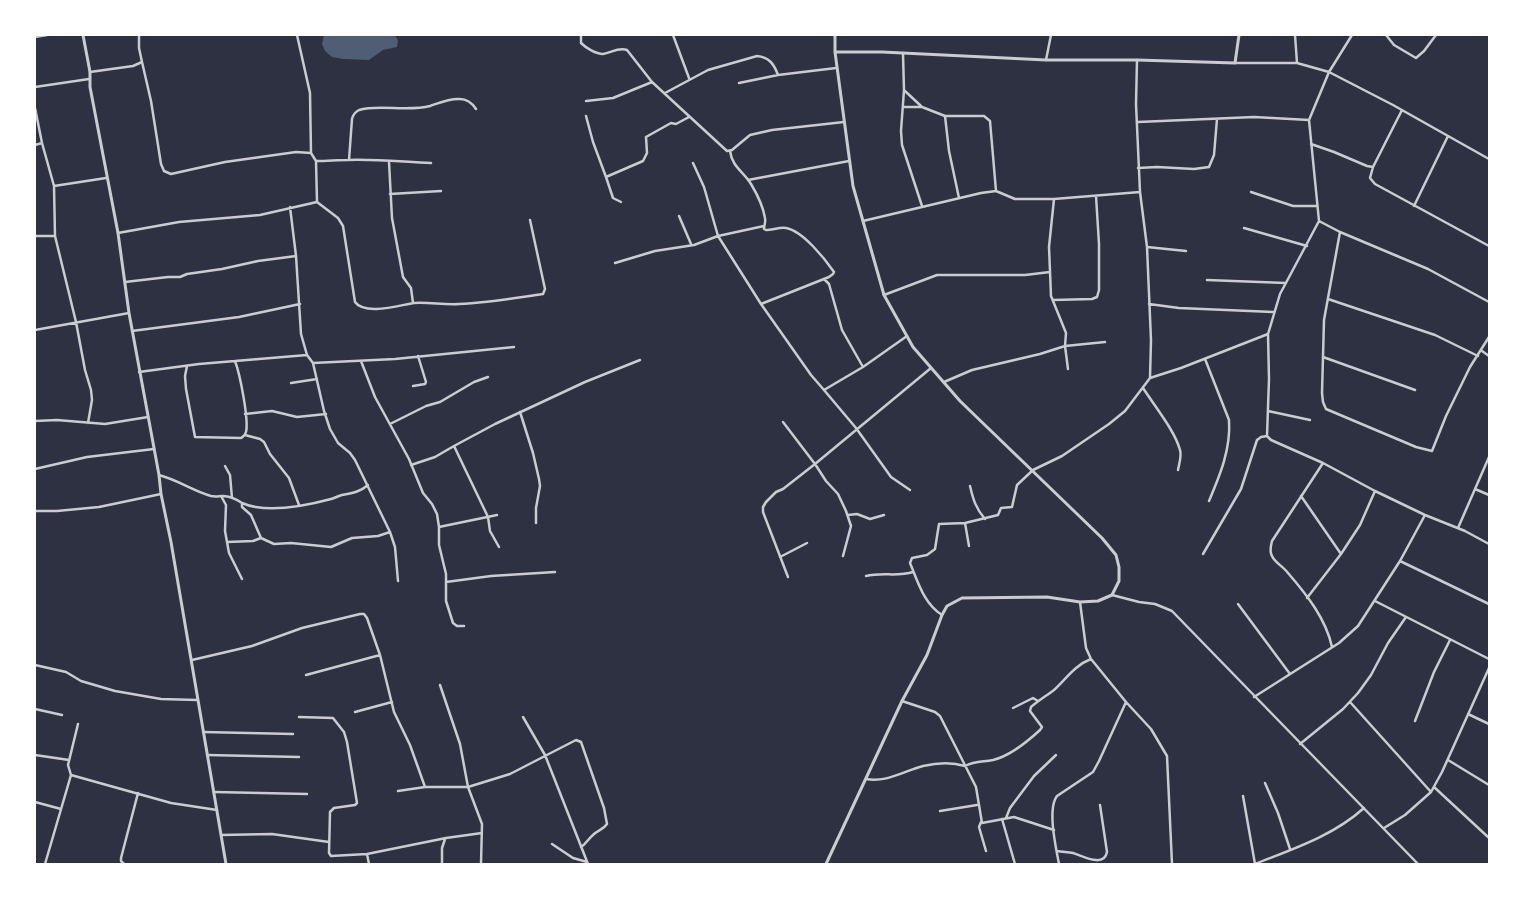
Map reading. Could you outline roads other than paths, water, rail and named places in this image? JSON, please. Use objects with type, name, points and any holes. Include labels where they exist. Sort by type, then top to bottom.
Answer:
[{"type":"street","points":[[35,37],[47,35]]},
{"type":"street","points":[[84,35],[90,72],[89,80],[106,178],[118,233],[128,313],[171,542],[212,792],[226,864]]},
{"type":"street","points":[[139,35],[139,48],[151,101],[161,164],[164,171],[171,174],[225,162],[296,152],[311,153]]},
{"type":"street","points":[[297,35],[303,70],[310,93],[311,153],[316,162],[317,202]]},
{"type":"street","points":[[581,35],[581,43],[585,47],[601,54],[623,48],[627,50],[652,82],[724,150],[730,151],[750,135],[772,130],[844,122]]},
{"type":"street","points":[[673,35],[689,78]]},
{"type":"street","points":[[835,35],[836,68],[853,186],[884,295],[913,347],[960,401],[1102,538],[1116,555],[1120,574],[1119,581],[1112,595]]},
{"type":"street","points":[[1046,60],[1051,35]]},
{"type":"street","points":[[1235,63],[1239,35]]},
{"type":"street","points":[[1295,35],[1297,63]]},
{"type":"street","points":[[1267,436],[1268,334],[1273,312],[1319,221],[1309,120],[1329,72],[1352,35]]},
{"type":"street","points":[[1386,35],[1394,45],[1416,58],[1436,35]]},
{"type":"street","points":[[835,52],[1046,60],[1297,63],[1329,72],[1489,159]]},
{"type":"street","points":[[903,54],[902,146],[922,206]]},
{"type":"street","points":[[665,93],[689,78],[716,67],[757,56],[764,56],[769,60],[775,66],[778,75]]},
{"type":"street","points":[[942,615],[931,606],[924,596],[910,564],[912,558],[927,555],[935,549],[939,524],[965,523],[985,519],[998,515],[1001,508],[1012,507],[1017,485],[1033,470],[1062,456],[1109,424],[1125,411],[1150,378],[1151,340],[1147,247],[1138,168],[1137,60]]},
{"type":"street","points":[[90,72],[133,66],[142,62]]},
{"type":"street","points":[[739,83],[778,75],[836,68]]},
{"type":"street","points":[[35,87],[89,80]]},
{"type":"street","points":[[586,101],[613,98],[652,82]]},
{"type":"street","points":[[904,90],[922,107]]},
{"type":"street","points":[[349,160],[352,119],[354,113],[359,110],[429,106],[460,98],[472,103],[476,108]]},
{"type":"street","points":[[903,107],[922,107],[945,116],[984,116],[990,121],[996,192]]},
{"type":"street","points":[[35,108],[54,186],[55,236],[76,322],[85,370],[92,390],[88,423]]},
{"type":"street","points":[[1402,110],[1373,167],[1370,178],[1375,184],[1489,246]]},
{"type":"street","points":[[586,116],[613,198],[621,202]]},
{"type":"street","points":[[945,116],[949,151],[959,199]]},
{"type":"street","points":[[606,177],[643,161],[647,153],[646,137],[671,123],[676,124],[689,117]]},
{"type":"street","points":[[1138,122],[1254,117],[1309,120]]},
{"type":"street","points":[[1138,168],[1194,169],[1209,167],[1214,155],[1216,119]]},
{"type":"street","points":[[1414,206],[1448,136]]},
{"type":"street","points":[[35,145],[42,143]]},
{"type":"street","points":[[1311,144],[1373,167]]},
{"type":"street","points":[[730,151],[731,159],[748,180],[758,197],[766,220],[764,226]]},
{"type":"street","points":[[316,162],[349,160],[432,163]]},
{"type":"street","points":[[748,180],[850,161]]},
{"type":"street","points":[[389,162],[392,218],[403,277],[411,288],[413,303]]},
{"type":"street","points":[[693,163],[704,187],[718,236],[761,304],[811,375],[856,428],[891,477],[910,490]]},
{"type":"street","points":[[54,186],[106,178]]},
{"type":"street","points":[[390,194],[441,191]]},
{"type":"street","points":[[863,221],[982,193],[996,192],[1015,199],[1054,199],[1140,192]]},
{"type":"street","points":[[1251,192],[1293,206],[1318,206]]},
{"type":"street","points":[[1053,300],[1092,299],[1097,297],[1099,290],[1099,244],[1096,196]]},
{"type":"street","points":[[1054,199],[1050,237],[1051,296],[1066,334],[1065,346],[1068,370]]},
{"type":"street","points":[[118,233],[163,224],[260,215],[317,202],[338,218],[343,226],[355,302],[358,306],[365,309],[394,307],[413,303],[458,305],[543,294],[545,289],[530,220]]},
{"type":"street","points":[[290,207],[296,256],[301,334],[307,355],[313,362],[330,429],[338,443],[350,453],[390,532],[395,547],[398,581]]},
{"type":"street","points":[[679,216],[690,244]]},
{"type":"street","points":[[1319,221],[1340,232],[1428,269],[1489,302]]},
{"type":"street","points":[[615,262],[655,251],[690,244],[694,245],[718,236],[764,226]]},
{"type":"street","points":[[761,304],[824,279],[834,272],[820,253],[799,235],[786,228],[766,230],[764,226]]},
{"type":"street","points":[[1244,228],[1307,246]]},
{"type":"street","points":[[1340,232],[1324,320],[1322,402],[1326,410],[1431,452],[1470,367],[1489,337]]},
{"type":"street","points":[[35,236],[55,236]]},
{"type":"street","points":[[1147,247],[1186,251]]},
{"type":"street","points":[[124,282],[180,277],[250,262],[296,256]]},
{"type":"street","points":[[884,295],[937,275],[1025,275],[1050,272]]},
{"type":"street","points":[[824,279],[829,284],[842,330],[863,367]]},
{"type":"street","points":[[1207,280],[1286,283]]},
{"type":"street","points":[[1328,299],[1435,335],[1478,356]]},
{"type":"street","points":[[132,330],[239,318],[300,304]]},
{"type":"street","points":[[1149,304],[1196,310],[1273,312]]},
{"type":"street","points":[[35,330],[128,313]]},
{"type":"street","points":[[1150,378],[1268,334]]},
{"type":"street","points":[[824,390],[863,367],[907,336]]},
{"type":"street","points":[[944,382],[972,370],[1065,346],[1104,342]]},
{"type":"street","points":[[313,362],[361,361],[514,347]]},
{"type":"street","points":[[1481,351],[1489,356]]},
{"type":"street","points":[[139,372],[307,355]]},
{"type":"street","points":[[413,386],[425,384],[426,382],[418,356]]},
{"type":"street","points":[[1323,357],[1415,390]]},
{"type":"street","points":[[1204,359],[1229,420],[1226,452],[1220,474],[1209,501]]},
{"type":"street","points":[[411,465],[435,457],[465,439],[585,382],[640,360]]},
{"type":"street","points":[[235,361],[243,388],[245,435]]},
{"type":"street","points":[[361,361],[375,396],[411,465],[423,493],[437,514],[439,545],[446,574],[446,601],[453,623],[457,626],[464,626]]},
{"type":"street","points":[[187,366],[185,376],[186,389],[195,437],[227,439],[241,438],[245,435],[260,439],[289,478],[299,505]]},
{"type":"street","points":[[788,577],[763,512],[763,507],[769,498],[815,464],[856,428],[931,368]]},
{"type":"street","points":[[390,424],[426,406],[440,402],[474,382],[488,377]]},
{"type":"street","points":[[291,382],[317,379]]},
{"type":"street","points":[[1143,388],[1165,421],[1179,447],[1181,455],[1178,470]]},
{"type":"street","points":[[1268,411],[1310,420]]},
{"type":"street","points":[[245,414],[272,412],[297,418],[326,414]]},
{"type":"street","points":[[520,412],[539,479],[536,523]]},
{"type":"street","points":[[35,421],[57,420],[105,424],[148,417]]},
{"type":"street","points":[[783,422],[826,481],[838,494],[848,515],[851,526],[843,556]]},
{"type":"street","points":[[1267,436],[1275,443],[1323,463],[1375,491],[1489,544]]},
{"type":"street","points":[[1203,554],[1241,489],[1257,440],[1267,436]]},
{"type":"street","points":[[454,446],[488,517],[490,531],[499,547]]},
{"type":"street","points":[[35,468],[87,458],[154,449]]},
{"type":"street","points":[[1458,528],[1489,457]]},
{"type":"street","points":[[1323,463],[1272,541],[1270,548],[1274,560],[1287,571],[1327,627],[1332,647]]},
{"type":"street","points":[[224,466],[230,475],[232,498]]},
{"type":"street","points":[[159,475],[181,482],[208,495],[232,498],[252,507],[269,509],[322,501],[357,492],[368,486]]},
{"type":"street","points":[[970,486],[978,511],[985,519]]},
{"type":"street","points":[[1476,489],[1489,495]]},
{"type":"street","points":[[1307,598],[1341,554],[1360,524],[1375,491]]},
{"type":"street","points":[[35,511],[99,507],[161,494]]},
{"type":"street","points":[[221,496],[226,505],[225,531],[229,553],[242,579]]},
{"type":"street","points":[[1301,496],[1341,554]]},
{"type":"street","points":[[242,502],[242,507],[251,515],[262,538],[274,544],[291,543],[331,547],[352,538],[378,536],[390,532]]},
{"type":"street","points":[[848,515],[857,514],[870,519],[884,515]]},
{"type":"street","points":[[439,527],[497,515]]},
{"type":"street","points":[[1254,697],[1332,647],[1358,626],[1400,561],[1425,515]]},
{"type":"street","points":[[965,523],[969,546]]},
{"type":"street","points":[[227,542],[253,541],[262,538]]},
{"type":"street","points":[[780,557],[807,543]]},
{"type":"street","points":[[1400,561],[1489,604]]},
{"type":"street","points":[[446,582],[491,576],[555,572]]},
{"type":"street","points":[[866,576],[874,574],[904,575],[914,572]]},
{"type":"street","points":[[826,864],[902,702],[927,655],[947,606],[962,598],[1048,597],[1080,602],[1098,600],[1112,595],[1155,604],[1172,612],[1416,863]]},
{"type":"street","points":[[1375,601],[1489,659]]},
{"type":"street","points":[[1080,602],[1086,648],[1091,659],[1151,729],[1167,756],[1172,864]]},
{"type":"street","points":[[1238,604],[1290,674]]},
{"type":"street","points":[[191,660],[252,646],[302,628],[364,614],[380,655],[398,723],[413,753],[425,788]]},
{"type":"street","points":[[1300,744],[1350,702],[1371,675],[1388,643],[1406,617]]},
{"type":"street","points":[[1415,721],[1434,672],[1450,640]]},
{"type":"street","points":[[306,675],[380,655]]},
{"type":"street","points":[[866,779],[879,780],[890,778],[934,764],[958,764],[965,766],[975,761],[992,760],[1000,757],[1024,744],[1040,730],[1042,727],[1030,709],[1051,692],[1064,678],[1084,662],[1091,659]]},
{"type":"street","points":[[35,665],[64,671],[81,681],[115,691],[161,699],[198,700]]},
{"type":"street","points":[[1384,828],[1405,815],[1431,792],[1448,760],[1489,668]]},
{"type":"street","points":[[440,685],[460,744],[468,787],[481,820],[481,864]]},
{"type":"street","points":[[1013,708],[1033,698],[1038,701]]},
{"type":"street","points":[[354,712],[392,702]]},
{"type":"street","points":[[902,702],[936,712],[940,716],[977,791],[979,827],[986,851]]},
{"type":"street","points":[[1059,864],[1054,830],[1054,801],[1057,796],[1093,772],[1126,702]]},
{"type":"street","points":[[1350,702],[1431,792]]},
{"type":"street","points":[[35,709],[62,715]]},
{"type":"street","points":[[1468,714],[1489,724]]},
{"type":"street","points":[[299,717],[333,718],[344,732],[347,742],[357,803],[331,810],[329,853],[331,856],[368,854],[446,838],[482,833]]},
{"type":"street","points":[[523,717],[530,726],[544,755],[588,863]]},
{"type":"street","points":[[45,864],[71,775],[68,765],[78,724]]},
{"type":"street","points":[[203,732],[293,734]]},
{"type":"street","points":[[398,791],[468,787],[510,774],[576,740],[581,742],[604,808],[606,824],[604,829],[595,832],[586,844],[581,847]]},
{"type":"street","points":[[35,755],[69,760]]},
{"type":"street","points":[[207,755],[299,757]]},
{"type":"street","points":[[1006,818],[1010,808],[1034,776],[1056,755]]},
{"type":"street","points":[[1448,760],[1489,785]]},
{"type":"street","points":[[71,775],[171,803],[217,810]]},
{"type":"street","points":[[1265,784],[1278,813],[1290,849]]},
{"type":"street","points":[[1434,787],[1488,837]]},
{"type":"street","points":[[212,792],[308,794]]},
{"type":"street","points":[[124,864],[121,858],[138,793]]},
{"type":"street","points":[[1242,796],[1255,864],[1328,833],[1348,822],[1364,808]]},
{"type":"street","points":[[35,802],[61,809]]},
{"type":"street","points":[[940,812],[978,804]]},
{"type":"street","points":[[1057,851],[1073,853],[1089,859],[1101,860],[1106,857],[1107,852],[1100,805]]},
{"type":"street","points":[[980,822],[985,824],[1014,817],[1054,830]]},
{"type":"street","points":[[1002,819],[1015,864]]},
{"type":"street","points":[[221,834],[272,834],[329,842]]},
{"type":"street","points":[[442,864],[442,848],[446,838]]},
{"type":"street","points":[[552,844],[573,858],[588,863]]},
{"type":"street","points":[[368,854],[369,864]]},
{"type":"water","points":[[324,35],[394,35],[398,40],[397,47],[383,50],[369,60],[343,59],[332,57],[325,51],[322,44]]}]
